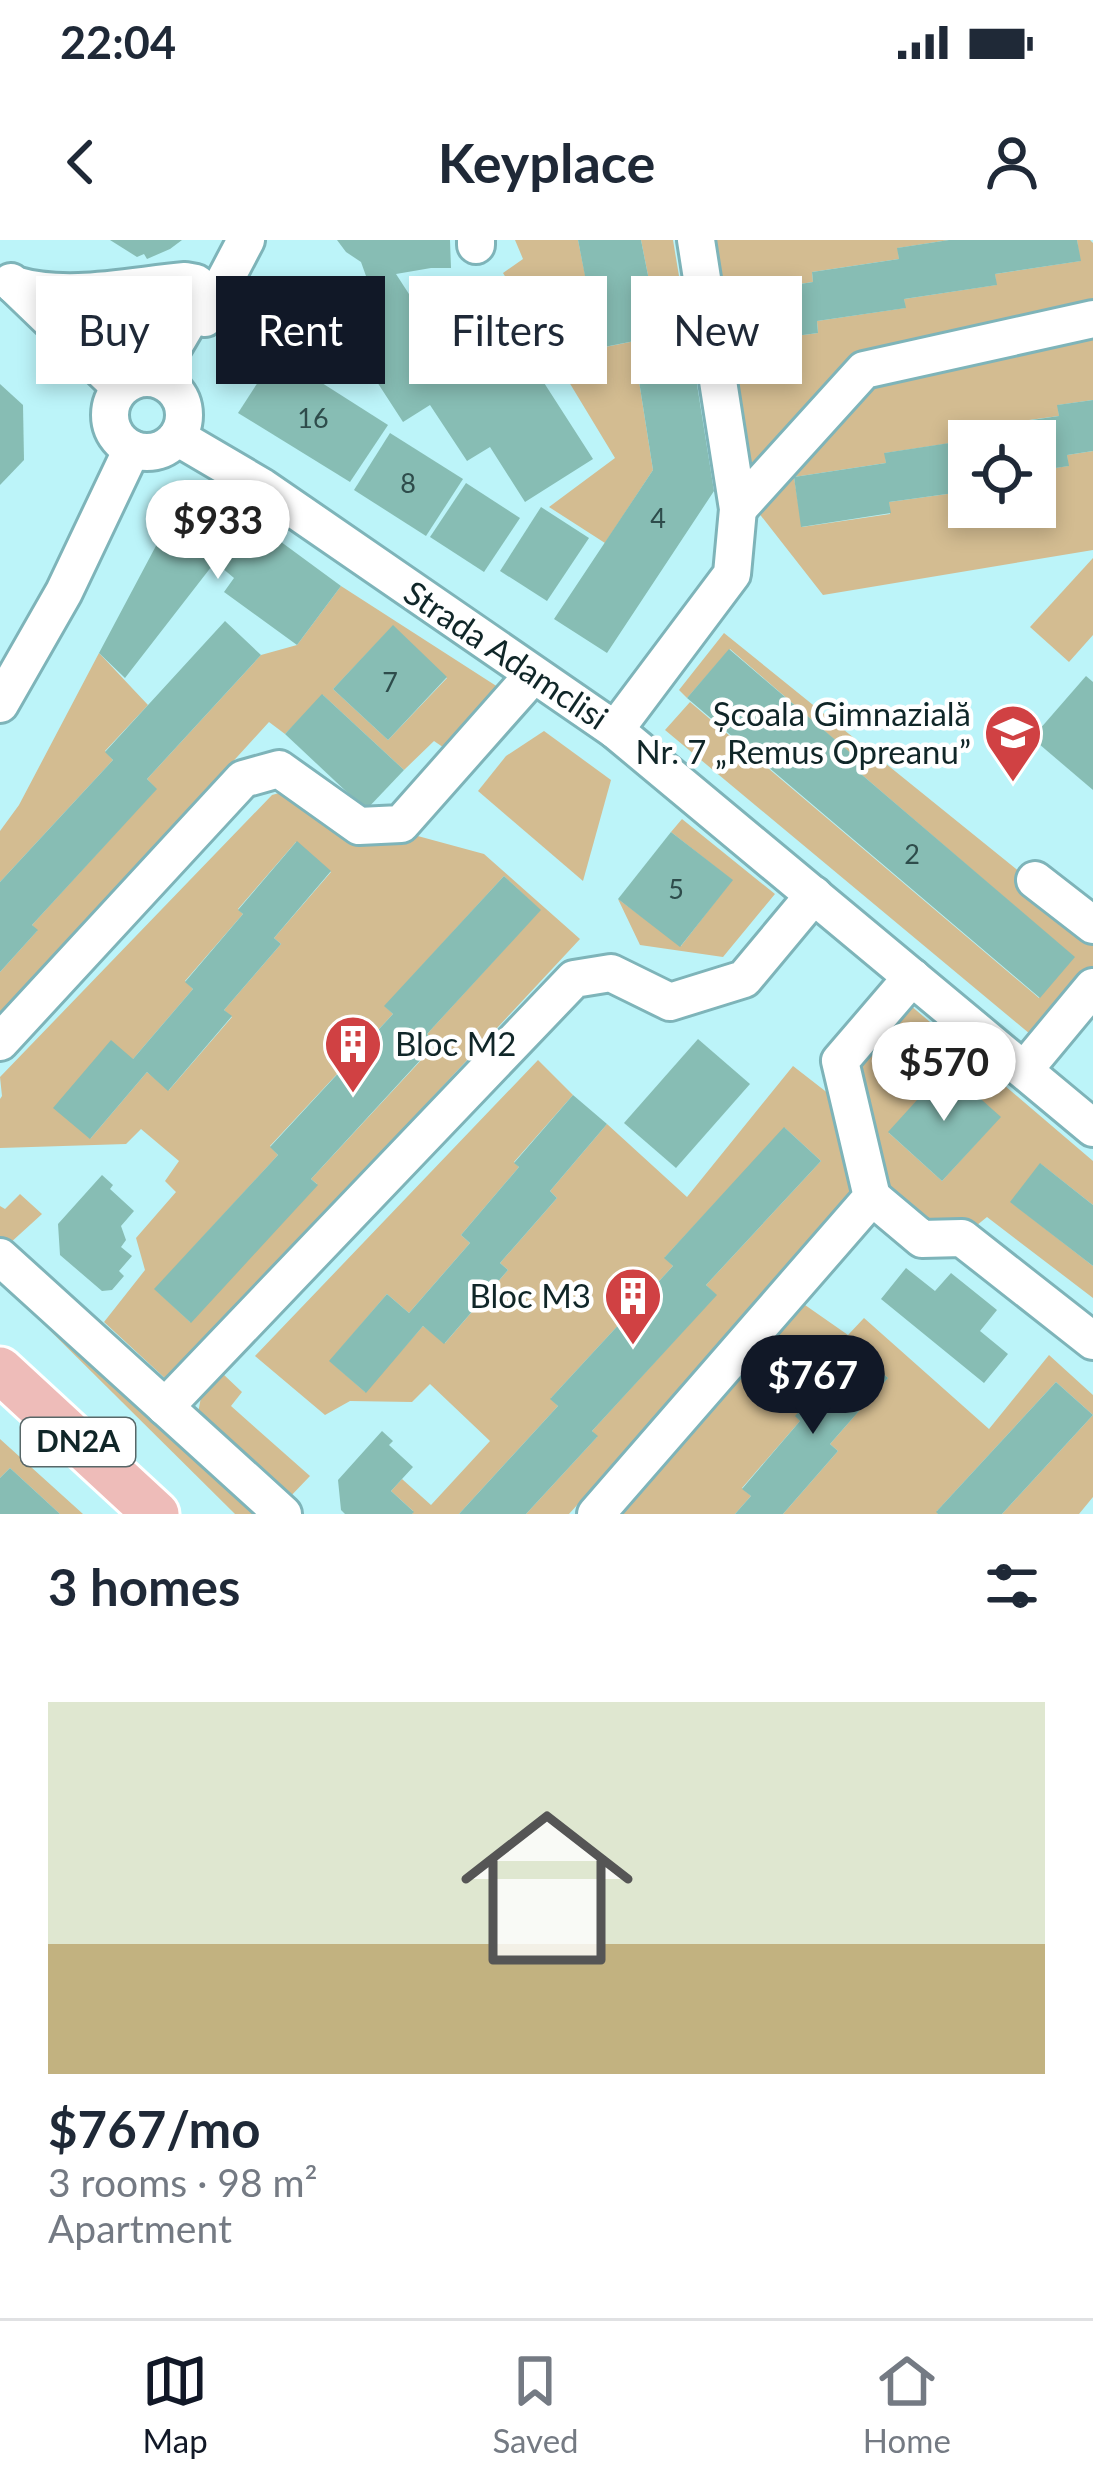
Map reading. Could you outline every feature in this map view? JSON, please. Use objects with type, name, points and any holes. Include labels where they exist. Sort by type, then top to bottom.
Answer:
[{"type":"main road","name":"DN2A","points":[[0,1370],[156,1514]]},
{"type":"street","points":[[192,335],[247,240]]},
{"type":"street","points":[[615,730],[732,574],[738,508],[697,240]]},
{"type":"street","points":[[7,278],[36,300]]},
{"type":"street","points":[[7,278],[36,292]]},
{"type":"street","points":[[192,282],[202,288],[202,298],[192,313]]},
{"type":"street","points":[[738,508],[864,370],[1093,319]]},
{"type":"street","points":[[145,384],[114,398],[110,422],[114,433],[132,449],[157,451],[177,437],[185,413],[176,390],[151,384]]},
{"type":"street","name":"Strada Adamclisi","points":[[177,437],[262,487],[615,730],[1093,1128]]},
{"type":"street","points":[[0,704],[64,592],[132,449]]},
{"type":"street","points":[[0,1042],[243,779],[279,769],[359,826],[401,824],[533,675]]},
{"type":"street","points":[[1035,880],[1093,925]]},
{"type":"street","points":[[165,1407],[574,979],[611,973],[670,1002],[745,980],[814,895]]},
{"type":"street","points":[[912,977],[840,1061],[872,1197],[922,1239],[962,1238],[1093,1341]]},
{"type":"street","points":[[1024,1070],[1093,987]]},
{"type":"street","points":[[596,1514],[872,1197]]},
{"type":"street","points":[[0,1257],[283,1514]]},
{"type":"shaded area","points":[[515,240],[578,240],[585,276],[505,276],[523,259]]},
{"type":"shaded area","points":[[641,240],[673,240],[679,276],[648,276]]},
{"type":"shaded area","points":[[713,240],[949,240],[898,248],[899,259],[812,272],[813,282],[802,284],[802,276],[718,276]]},
{"type":"shaded area","points":[[1077,240],[1090,240],[1093,400],[1058,405],[1059,416],[948,420],[948,443],[885,453],[886,463],[794,477],[802,527],[890,514],[889,502],[948,494],[948,528],[1056,528],[1056,468],[1068,466],[1067,455],[1093,451],[1093,550],[823,595],[758,512],[736,384],[802,384],[802,335],[818,333],[817,321],[905,308],[904,299],[996,285],[995,274],[1080,261]]},
{"type":"shaded area","points":[[631,342],[631,384],[639,384],[653,470],[605,543],[549,507],[615,458],[570,384],[607,384],[607,347]]},
{"type":"shaded area","points":[[1093,558],[1093,635],[1069,662],[1030,627]]},
{"type":"shaded area","points":[[341,586],[501,689],[453,754],[434,741],[404,770],[323,695],[285,734],[269,722],[0,1017],[0,972],[37,931],[32,925],[156,789],[147,779],[261,655],[297,645]],"holes":[[[393,626],[447,678],[388,740],[333,689]]]},
{"type":"shaded area","points":[[724,633],[1093,931],[1093,969],[1036,1039],[665,730],[690,702],[1039,998],[1074,957],[861,774],[866,767],[730,649],[687,698],[679,690]]},
{"type":"shaded area","points":[[99,653],[148,705],[105,751],[113,760],[0,882],[0,831],[19,805]]},
{"type":"shaded area","points":[[544,731],[611,780],[583,881],[478,791],[506,756]]},
{"type":"shaded area","points":[[286,791],[484,854],[580,939],[168,1381],[104,1322],[145,1270],[136,1238],[176,1192],[165,1181],[179,1161],[141,1129],[126,1144],[0,1148],[0,1077],[272,795]],"holes":[[[296,842],[331,872],[274,938],[281,944],[224,1010],[232,1017],[169,1090],[147,1072],[90,1139],[133,1059],[193,989],[185,981]],[[504,876],[540,910],[427,1034],[436,1044],[311,1179],[317,1184],[190,1322],[155,1289],[278,1155],[270,1146],[393,1014],[385,1006]]]},
{"type":"shaded area","points":[[682,819],[775,894],[723,957],[640,945],[618,899],[681,946],[732,880],[671,832]]},
{"type":"shaded area","points":[[903,999],[1093,1161],[1093,1205],[1041,1164],[1011,1202],[1093,1266],[1093,1298],[987,1217],[971,1230],[941,1230],[869,1182],[569,1514],[526,1514],[597,1437],[592,1431],[716,1295],[706,1285],[821,1161],[785,1128],[665,1257],[673,1266],[551,1398],[558,1406],[459,1514],[412,1514],[391,1491],[402,1479],[431,1505],[490,1441],[430,1384],[412,1402],[350,1401],[325,1415],[255,1356],[538,1060],[573,1095],[514,1162],[519,1167],[461,1235],[470,1243],[409,1313],[387,1294],[330,1361],[365,1392],[423,1326],[445,1343],[508,1270],[500,1263],[557,1198],[550,1191],[607,1124],[687,1197],[793,1066],[829,1094]],"holes":[[[1000,1117],[942,1181],[889,1132]]]},
{"type":"shaded area","points":[[20,1194],[42,1214],[9,1244],[0,1236],[0,1206],[5,1209]]},
{"type":"shaded area","points":[[0,1273],[265,1514],[235,1514],[0,1281]]},
{"type":"shaded area","points":[[805,1305],[848,1335],[864,1318],[989,1429],[1049,1355],[1093,1395],[1093,1415],[1056,1382],[938,1514],[783,1514],[838,1451],[830,1444],[888,1378],[854,1348],[742,1488],[751,1496],[735,1514],[614,1514]]},
{"type":"shaded area","points":[[222,1373],[242,1392],[231,1406],[310,1476],[287,1500],[198,1413],[202,1392]]},
{"type":"shaded area","points":[[1093,1415],[1093,1497],[1079,1514],[1002,1514]]},
{"type":"shaded area","points":[[0,1439],[83,1514],[60,1514],[10,1468],[0,1478]]},
{"type":"building","points":[[110,240],[182,240],[147,259]]},
{"type":"building","points":[[337,240],[450,240],[451,268],[396,274],[409,294],[409,384],[545,384],[593,459],[525,502],[490,447],[467,461],[430,405],[403,422],[378,384],[385,384],[385,276],[366,276],[361,262]]},
{"type":"building","points":[[578,240],[641,240],[648,276],[631,276],[631,342],[607,346],[607,276],[585,276]]},
{"type":"building","points":[[949,240],[1077,240],[1081,261],[995,274],[997,285],[904,299],[906,308],[817,321],[818,333],[802,335],[802,284],[813,282],[812,272],[899,259],[897,248]]},
{"type":"building","points":[[0,384],[23,405],[24,460],[0,485]]},
{"type":"building","points":[[257,384],[324,384],[388,425],[350,482],[238,413]]},
{"type":"building","points":[[639,384],[697,384],[714,491],[607,653],[554,619],[653,470]]},
{"type":"building","points":[[1093,400],[1093,451],[1067,455],[1069,466],[1056,468],[1056,420],[1032,420],[1059,416],[1057,405]]},
{"type":"building","points":[[390,433],[463,479],[426,536],[354,490]]},
{"type":"building","points":[[948,443],[948,494],[889,502],[891,513],[801,527],[794,477],[886,463],[884,453]]},
{"type":"building","points":[[466,483],[520,518],[484,572],[430,537]]},
{"type":"building","points":[[224,507],[258,525],[341,586],[297,645],[224,592],[234,578],[215,562],[125,678],[99,653],[166,527],[187,512],[216,513]]},
{"type":"building","points":[[541,507],[589,538],[547,601],[500,571]]},
{"type":"building","points":[[225,621],[261,655],[147,779],[157,789],[32,925],[38,930],[0,972],[0,882],[113,760],[105,752]]},
{"type":"building","points":[[393,625],[447,677],[388,740],[333,689]]},
{"type":"building","points":[[729,649],[867,767],[861,774],[1075,957],[1040,998],[687,698]]},
{"type":"building","points":[[1086,676],[1093,682],[1093,790],[1032,738]]},
{"type":"building","points":[[322,694],[404,770],[366,810],[285,734]]},
{"type":"building","points":[[671,832],[733,880],[680,947],[618,899]]},
{"type":"building","points":[[297,841],[331,871],[274,938],[281,944],[224,1010],[232,1016],[168,1091],[147,1072],[90,1139],[53,1108],[111,1040],[133,1059],[193,989],[185,982]]},
{"type":"building","name":"Bloc M2","points":[[504,876],[541,910],[427,1034],[436,1043],[311,1179],[318,1185],[191,1323],[154,1289],[278,1155],[270,1147],[393,1014],[384,1006]]},
{"type":"building","points":[[698,1039],[750,1084],[676,1168],[624,1123]]},
{"type":"building","points":[[946,1068],[1001,1117],[942,1181],[888,1132]]},
{"type":"building","points":[[573,1095],[607,1124],[550,1191],[557,1198],[500,1263],[508,1270],[444,1344],[423,1326],[366,1393],[329,1361],[387,1294],[409,1313],[470,1243],[461,1235]]},
{"type":"building","name":"Bloc M3","points":[[784,1127],[821,1161],[706,1285],[717,1295],[592,1431],[598,1436],[526,1514],[459,1514],[558,1406],[550,1399],[673,1266],[664,1258]]},
{"type":"building","points":[[1040,1163],[1093,1205],[1093,1266],[1010,1202]]},
{"type":"building","points":[[102,1175],[134,1211],[121,1226],[126,1240],[121,1247],[132,1256],[119,1271],[124,1276],[112,1290],[102,1291],[60,1255],[58,1224]]},
{"type":"building","points":[[906,1268],[935,1291],[951,1273],[997,1310],[980,1331],[1008,1354],[984,1383],[881,1299]]},
{"type":"building","points":[[854,1348],[888,1378],[830,1444],[838,1451],[783,1514],[735,1514],[751,1496],[742,1489],[800,1421],[795,1416]]},
{"type":"building","points":[[1056,1382],[1093,1415],[1002,1514],[938,1514],[936,1512]]},
{"type":"building","points":[[382,1431],[393,1441],[389,1445],[413,1467],[391,1491],[414,1512],[345,1514],[338,1480]]},
{"type":"building","points":[[10,1468],[60,1514],[0,1514],[0,1478]]},
{"type":"place","name":"Școala Gimnazială Nr. 7 „Remus Opreanu”","points":[[1013,784]]},
{"type":"place","name":"Bloc M2","points":[[353,1095]]},
{"type":"place","name":"Bloc M3","points":[[633,1347]]}]
